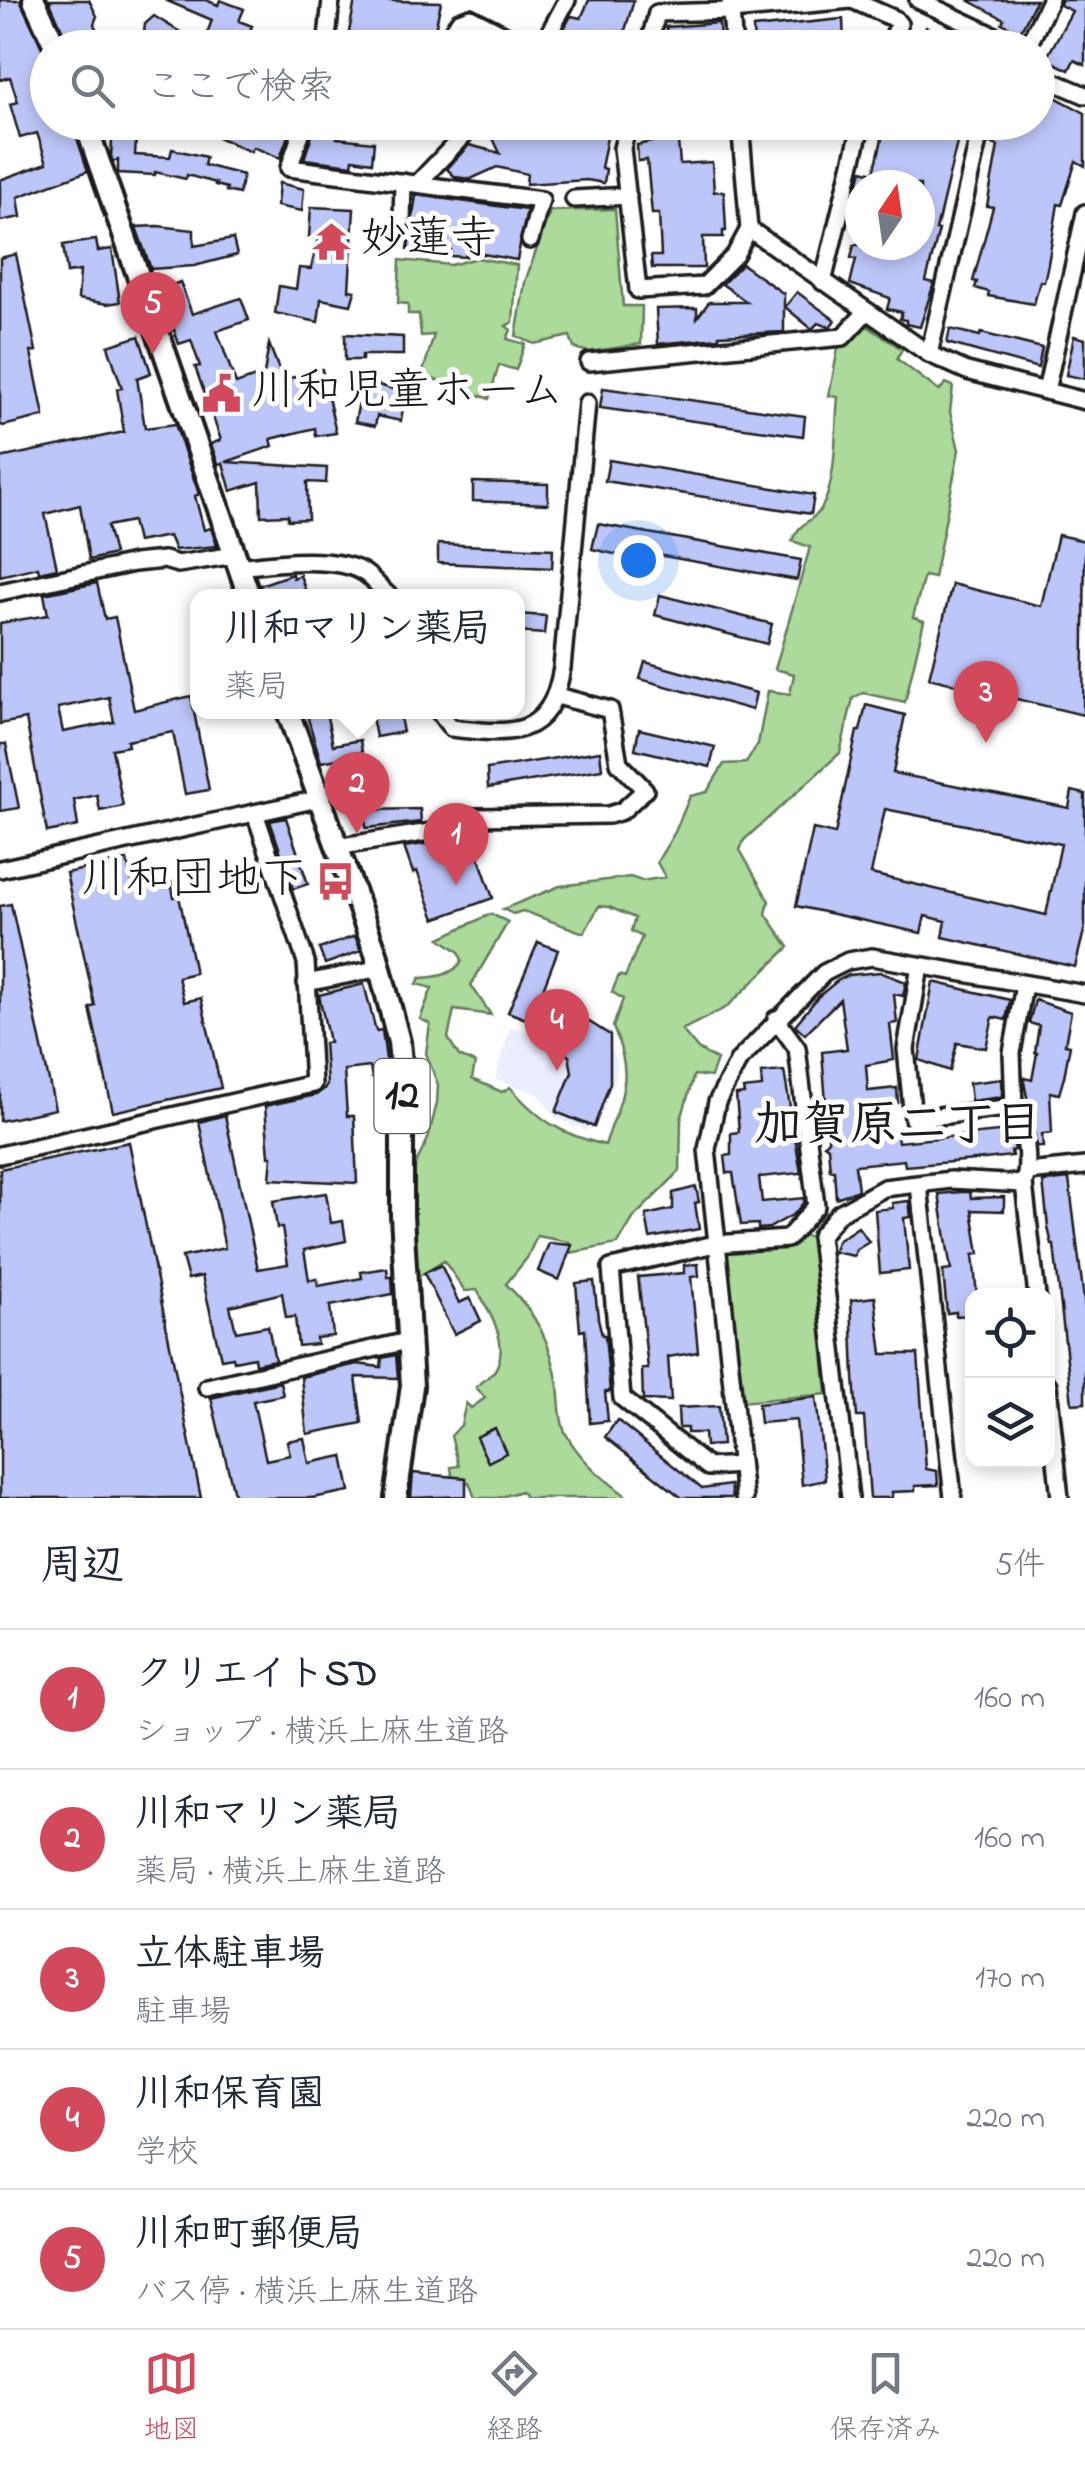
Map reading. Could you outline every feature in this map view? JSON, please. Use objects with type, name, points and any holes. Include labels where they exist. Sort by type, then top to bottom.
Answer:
[{"type":"main road","points":[[34,0],[48,30]]},
{"type":"main road","points":[[90,140],[247,589]]},
{"type":"main road","name":"12","points":[[290,719],[381,968],[402,1072],[402,1214],[412,1340],[411,1399],[396,1498]]},
{"type":"street","points":[[328,30],[331,0]]},
{"type":"street","points":[[550,30],[567,0]]},
{"type":"street","points":[[653,30],[657,13],[730,5],[852,0],[895,19],[899,24],[896,30]]},
{"type":"street","points":[[918,0],[984,30]]},
{"type":"street","points":[[1034,30],[1050,0]]},
{"type":"street","points":[[730,5],[732,30]]},
{"type":"street","points":[[453,30],[459,21],[470,17],[495,30]]},
{"type":"street","points":[[1055,82],[1085,95]]},
{"type":"street","points":[[299,140],[289,168],[541,200],[530,240]]},
{"type":"street","points":[[402,220],[410,182],[456,140]]},
{"type":"street","points":[[624,140],[638,290],[704,286],[735,255],[749,229],[742,140]]},
{"type":"street","points":[[824,282],[858,140]]},
{"type":"street","points":[[928,354],[978,140]]},
{"type":"street","points":[[574,198],[628,196]]},
{"type":"street","points":[[1046,391],[1085,213]]},
{"type":"street","points":[[749,229],[928,354],[968,371],[1085,401]]},
{"type":"street","points":[[588,362],[842,337],[867,311]]},
{"type":"street","points":[[444,719],[452,728],[515,730],[532,724],[557,696],[586,403]]},
{"type":"street","points":[[0,592],[164,560],[178,564],[332,564],[363,571],[382,589]]},
{"type":"street","points":[[336,847],[436,832],[456,820],[477,817],[609,815],[622,811],[644,790],[619,763],[610,710],[557,696]]},
{"type":"street","points":[[0,869],[318,799]]},
{"type":"street","points":[[0,1155],[313,1084],[306,962],[255,813]]},
{"type":"street","points":[[744,1498],[707,1149],[716,1102],[738,1060],[824,973],[848,961],[872,957],[1085,994]]},
{"type":"street","points":[[920,966],[906,1049],[913,1119],[1014,1108]]},
{"type":"street","points":[[306,983],[381,968]]},
{"type":"street","points":[[1024,985],[1012,1053],[1014,1108],[1021,1118],[1036,1288]]},
{"type":"street","points":[[740,1465],[708,1467],[622,1398],[611,1268],[715,1244],[787,1239],[816,1206],[797,1048],[776,1019]]},
{"type":"street","points":[[850,1498],[820,1236],[839,1213],[884,1188],[951,1180],[1026,1178],[1085,1166]]},
{"type":"street","points":[[919,1185],[953,1498]]},
{"type":"street","points":[[207,1387],[412,1340]]},
{"type":"street","points":[[1055,1451],[1060,1498]]},
{"type":"shaded area","points":[[567,1006],[602,1029],[618,1062],[615,1082],[587,1131],[556,1118],[538,1094],[495,1079],[510,1027],[546,1038]]},
{"type":"green space","points":[[615,209],[623,306],[642,306],[641,344],[589,352],[574,348],[570,336],[534,344],[516,336],[525,282],[550,211]]},
{"type":"green space","points":[[477,258],[517,265],[513,322],[506,326],[511,330],[507,339],[525,344],[516,370],[499,365],[489,399],[422,375],[434,335],[421,336],[419,314],[408,314],[408,304],[398,303],[400,260],[451,265]]},
{"type":"green space","points":[[864,324],[902,349],[897,359],[939,391],[946,383],[953,386],[950,412],[959,450],[934,578],[924,576],[913,617],[924,621],[905,702],[863,693],[853,698],[840,753],[744,840],[740,850],[769,901],[766,914],[789,947],[727,1007],[682,1030],[698,1049],[717,1060],[711,1077],[694,1075],[681,1120],[680,1171],[634,1217],[618,1244],[570,1253],[569,1242],[537,1236],[527,1258],[506,1284],[526,1306],[547,1343],[565,1432],[585,1461],[629,1498],[526,1498],[521,1491],[498,1498],[475,1498],[469,1482],[453,1484],[451,1467],[459,1466],[451,1436],[461,1425],[466,1403],[471,1408],[485,1398],[476,1387],[495,1370],[500,1339],[477,1290],[465,1291],[444,1261],[418,1277],[408,1216],[412,1171],[428,1139],[438,1085],[426,1053],[430,1024],[420,1019],[432,988],[417,984],[420,978],[449,973],[462,961],[459,952],[440,938],[491,914],[508,922],[471,985],[491,1015],[454,1010],[448,1038],[459,1056],[475,1063],[472,1079],[502,1092],[510,1087],[552,1125],[605,1145],[625,1074],[613,1027],[623,999],[612,992],[619,975],[625,977],[642,937],[631,931],[635,918],[599,906],[584,933],[523,911],[513,914],[503,909],[560,886],[665,877],[657,862],[690,796],[707,792],[724,764],[746,763],[758,744],[768,691],[790,694],[794,674],[775,669],[810,547],[792,541],[799,529],[819,512],[827,496],[838,397],[829,396],[839,343],[849,342]]},
{"type":"green space","points":[[798,1234],[812,1237],[827,1394],[741,1402],[726,1250],[793,1244]]},
{"type":"building","points":[[0,0],[20,0],[34,30],[30,30],[30,135],[20,138],[10,104],[18,102],[10,77],[0,80]]},
{"type":"building","points":[[49,0],[89,0],[97,16],[96,30],[62,30]]},
{"type":"building","points":[[165,0],[206,0],[218,5],[220,0],[244,9],[239,21],[252,26],[250,30],[208,30],[212,20]]},
{"type":"building","points":[[355,0],[441,2],[435,30],[349,30]]},
{"type":"building","points":[[589,0],[634,0],[625,30],[563,30],[571,16],[581,18]]},
{"type":"building","points":[[968,0],[1036,0],[1021,30],[1002,23],[1004,19]]},
{"type":"building","points":[[1061,0],[1085,0],[1085,65],[1074,60],[1069,70],[1055,63],[1055,42],[1072,11],[1060,5]]},
{"type":"building","points":[[154,16],[177,30],[144,30]]},
{"type":"building","points":[[843,19],[843,30],[753,28]]},
{"type":"building","points":[[719,23],[719,30],[666,30],[666,27]]},
{"type":"building","points":[[1055,97],[1085,113],[1085,166],[1076,161],[1062,205],[1058,204],[1044,282],[1040,281],[1034,304],[988,296],[989,292],[975,288],[977,282],[973,281],[993,207],[987,206],[998,146],[991,143],[1055,140]]},
{"type":"building","points":[[39,140],[78,140],[88,171],[18,197],[21,217],[0,221],[0,180],[47,163]]},
{"type":"building","points":[[112,140],[136,140],[135,155],[170,157],[172,149],[206,157],[204,165],[243,175],[239,194],[187,175],[186,179],[155,172],[118,173],[118,160],[113,162]]},
{"type":"building","points":[[224,140],[286,140],[280,158],[253,147],[251,152]]},
{"type":"building","points":[[310,140],[374,142],[372,162],[353,159],[352,165],[304,159]]},
{"type":"building","points":[[494,140],[606,140],[601,168],[606,169],[604,183],[587,180],[526,184],[527,174],[497,167],[471,179],[455,177],[447,169],[469,145],[500,153]]},
{"type":"building","points":[[882,140],[958,140],[935,246],[935,170],[875,170]]},
{"type":"building","points":[[678,141],[680,164],[712,162],[714,192],[724,191],[726,231],[723,237],[703,237],[704,268],[652,268],[651,256],[661,256],[659,214],[652,214],[647,160],[638,161],[637,145]]},
{"type":"building","points":[[279,183],[304,189],[302,211],[277,206]]},
{"type":"building","points":[[416,195],[527,210],[517,260],[466,251],[466,257],[451,256],[451,250],[408,249]]},
{"type":"building","points":[[311,207],[354,209],[349,290],[355,291],[351,305],[321,299],[318,322],[275,313],[279,286],[296,289],[299,268],[311,269],[318,238],[309,237]]},
{"type":"building","points":[[136,227],[194,230],[194,246],[233,239],[237,255],[194,266],[151,269]]},
{"type":"building","points":[[96,240],[98,251],[112,249],[120,302],[78,299],[80,271],[67,273],[63,245]]},
{"type":"building","points":[[16,254],[36,351],[31,352],[44,416],[3,426],[0,258]]},
{"type":"building","points":[[856,260],[931,260],[926,281],[934,283],[920,327],[900,319],[902,312],[887,309],[890,298],[850,284]]},
{"type":"building","points":[[742,264],[784,294],[784,332],[719,335],[658,344],[656,309],[697,308],[697,318],[709,302],[747,302],[722,284]]},
{"type":"building","points":[[180,282],[192,314],[241,298],[249,320],[217,331],[236,384],[264,374],[269,344],[283,380],[322,369],[336,433],[316,436],[315,428],[271,439],[273,446],[226,462],[327,468],[326,483],[307,482],[308,519],[261,516],[260,482],[231,491],[223,463],[218,464],[211,444],[221,440],[195,367],[200,366],[191,340],[179,344],[163,289]]},
{"type":"building","points":[[797,292],[835,320],[830,327],[818,323],[812,329],[785,307]]},
{"type":"building","points":[[950,329],[1042,348],[1038,368],[947,343]]},
{"type":"building","points":[[345,334],[403,337],[403,355],[362,355],[362,360],[345,360]]},
{"type":"building","points":[[139,336],[151,373],[137,378],[145,428],[175,424],[199,494],[195,496],[204,530],[211,528],[217,546],[175,550],[169,536],[137,542],[132,521],[107,526],[114,554],[89,560],[80,505],[45,514],[57,568],[39,572],[38,567],[0,576],[0,458],[124,432],[117,389],[122,388],[108,346]]},
{"type":"building","points":[[1074,336],[1085,339],[1085,379],[1066,375]]},
{"type":"building","points":[[363,381],[397,390],[394,406],[403,408],[401,421],[377,416],[375,426],[355,422]]},
{"type":"building","points":[[603,388],[805,416],[803,436],[600,408]]},
{"type":"building","points":[[609,460],[814,495],[811,514],[605,481]]},
{"type":"building","points":[[473,482],[548,484],[548,504],[473,501]]},
{"type":"building","points":[[598,524],[801,560],[797,580],[624,549],[623,556],[592,549]]},
{"type":"building","points":[[1058,535],[1085,541],[1083,715],[929,678],[952,584],[1041,606]]},
{"type":"building","points":[[438,544],[553,549],[552,568],[438,563]]},
{"type":"building","points":[[292,574],[293,578],[300,575],[305,589],[261,589],[260,585]]},
{"type":"building","points":[[97,583],[105,619],[115,617],[134,710],[190,696],[190,719],[195,719],[209,790],[185,794],[173,732],[127,741],[128,746],[112,749],[123,806],[100,811],[97,795],[74,800],[78,826],[47,832],[26,719],[0,724],[0,623],[48,615],[44,594]],"holes":[[[109,697],[114,722],[63,732],[58,708]]]},
{"type":"building","points":[[660,595],[772,624],[767,644],[655,615]]},
{"type":"building","points":[[525,615],[546,616],[544,634],[525,633]]},
{"type":"building","points":[[645,662],[756,693],[752,710],[640,679]]},
{"type":"building","points":[[866,705],[905,715],[893,773],[1069,808],[1072,791],[1085,794],[1085,927],[1075,967],[943,937],[946,921],[925,916],[921,933],[796,906],[813,829],[835,834]],"holes":[[[885,809],[1061,844],[1046,915],[871,874]]]},
{"type":"building","points":[[308,719],[327,719],[333,745],[360,740],[368,788],[349,791],[343,758],[321,762]]},
{"type":"building","points":[[372,719],[400,719],[403,732],[376,737]]},
{"type":"building","points":[[639,729],[715,747],[710,767],[635,749]]},
{"type":"building","points":[[0,744],[6,744],[19,808],[0,811]]},
{"type":"building","points":[[600,751],[602,769],[488,788],[487,769]]},
{"type":"building","points":[[420,809],[421,822],[366,828],[365,810]]},
{"type":"building","points":[[286,818],[308,884],[293,889],[270,821]]},
{"type":"building","points":[[469,829],[493,898],[435,919],[404,847],[438,842]]},
{"type":"building","points":[[127,860],[134,890],[171,882],[174,897],[179,896],[195,973],[178,977],[184,1002],[201,998],[221,1088],[113,1112],[66,873]]},
{"type":"building","points":[[11,904],[55,1109],[0,1121],[0,906]]},
{"type":"building","points":[[355,936],[361,951],[325,964],[319,949]]},
{"type":"building","points":[[538,942],[558,950],[540,997],[567,1008],[610,1035],[610,1083],[594,1127],[556,1112],[572,1072],[569,1056],[545,1042],[554,1030],[508,1012]]},
{"type":"building","points":[[880,972],[906,982],[903,996],[894,994],[897,1023],[890,1024],[894,1060],[866,1065],[868,1091],[897,1088],[898,1103],[869,1106],[871,1132],[889,1130],[890,1136],[897,1135],[898,1142],[1008,1131],[1015,1150],[1011,1151],[1012,1156],[975,1160],[905,1166],[904,1160],[855,1165],[858,1190],[836,1198],[834,1170],[830,1170],[828,1147],[824,1144],[828,1128],[822,1052],[847,1049],[840,999],[805,1034],[795,1025],[837,981],[849,975]]},
{"type":"building","points":[[933,982],[1010,1000],[1006,1020],[993,1017],[986,1048],[957,1043],[950,1071],[919,1060]]},
{"type":"building","points":[[364,984],[376,1031],[382,1030],[388,1074],[372,1078],[370,1067],[344,1070],[347,1116],[354,1116],[357,1183],[270,1179],[272,1156],[265,1106],[316,1095],[324,1089],[324,1043],[329,1042],[319,995]]},
{"type":"building","points":[[1035,1000],[1071,1012],[1064,1077],[1059,1094],[1050,1092],[1052,1133],[1042,1134],[1043,1147],[1037,1147],[1024,1082],[1025,1078],[1032,1080],[1037,1053],[1039,1026],[1029,1023]]},
{"type":"building","points":[[784,1071],[801,1173],[759,1177],[762,1202],[804,1198],[804,1202],[794,1214],[769,1228],[758,1229],[758,1224],[741,1225],[733,1173],[727,1173],[725,1156],[731,1155],[731,1133],[739,1132],[736,1095],[744,1094],[743,1089],[762,1087],[761,1073]]},
{"type":"building","points":[[1002,1079],[1002,1097],[971,1101],[969,1083]]},
{"type":"building","points":[[225,1115],[258,1269],[288,1264],[273,1201],[326,1193],[331,1223],[343,1221],[346,1241],[304,1250],[309,1280],[317,1279],[318,1286],[362,1278],[361,1272],[387,1268],[388,1277],[392,1277],[393,1294],[330,1306],[333,1336],[316,1338],[317,1344],[298,1346],[295,1317],[286,1318],[282,1293],[230,1306],[236,1332],[268,1326],[275,1360],[255,1364],[254,1357],[221,1359],[202,1276],[188,1279],[182,1257],[225,1248],[199,1122]]},
{"type":"building","points":[[129,1142],[201,1498],[0,1498],[0,1169]]},
{"type":"building","points":[[1069,1179],[1085,1308],[1085,1403],[1072,1404],[1043,1182]]},
{"type":"building","points":[[696,1187],[699,1229],[650,1238],[646,1215],[673,1209],[673,1193]]},
{"type":"building","points":[[970,1192],[971,1198],[1004,1197],[1004,1211],[972,1210],[979,1254],[973,1255],[976,1288],[965,1288],[965,1315],[947,1313],[943,1271],[951,1270],[939,1194]]},
{"type":"building","points":[[909,1201],[911,1217],[904,1218],[909,1270],[880,1273],[875,1210]]},
{"type":"building","points":[[858,1227],[869,1242],[856,1250],[854,1256],[834,1252],[837,1241]]},
{"type":"building","points":[[549,1243],[572,1245],[559,1280],[538,1271]]},
{"type":"building","points":[[698,1264],[699,1276],[691,1277],[698,1352],[668,1357],[671,1401],[643,1400],[642,1369],[648,1369],[638,1277],[684,1273],[684,1265]]},
{"type":"building","points":[[441,1265],[459,1303],[470,1298],[481,1321],[454,1334],[424,1273]]},
{"type":"building","points":[[594,1281],[598,1318],[605,1335],[610,1392],[605,1392],[608,1421],[590,1423],[585,1330],[580,1331],[576,1283]]},
{"type":"building","points":[[875,1297],[882,1354],[918,1354],[926,1469],[937,1471],[938,1485],[892,1492],[892,1498],[870,1498],[864,1417],[857,1417],[851,1300]]},
{"type":"building","points":[[396,1355],[398,1378],[356,1377],[362,1423],[307,1434],[301,1377],[357,1364],[381,1367],[382,1358]]},
{"type":"building","points":[[280,1382],[283,1395],[253,1401],[266,1460],[290,1455],[287,1441],[304,1438],[309,1463],[343,1456],[350,1491],[312,1498],[235,1498],[211,1398]]},
{"type":"building","points":[[816,1397],[825,1480],[802,1485],[796,1420],[760,1423],[758,1404]]},
{"type":"building","points":[[719,1406],[722,1445],[705,1446],[704,1433],[687,1433],[687,1428],[679,1428],[678,1408]]},
{"type":"building","points":[[617,1420],[702,1489],[730,1485],[732,1498],[682,1498],[605,1437]]},
{"type":"building","points":[[495,1428],[506,1453],[488,1462],[476,1437]]},
{"type":"building","points":[[413,1473],[466,1478],[466,1496],[411,1498]]},
{"type":"place","name":"妙蓮寺","points":[[331,241]]},
{"type":"place","name":"川和町郵便局","points":[[153,354]]},
{"type":"place","name":"川和児童ホーム","points":[[221,393]]},
{"type":"place","name":"立体駐車場","points":[[986,743]]},
{"type":"place","name":"川和マリン薬局","points":[[357,834]]},
{"type":"place","name":"川和団地下","points":[[336,881]]},
{"type":"place","name":"クリエイトSD","points":[[456,885]]},
{"type":"place","name":"川和保育園","points":[[557,1071]]},
{"type":"district","name":"加賀原二丁目","points":[[898,1127]]}]
